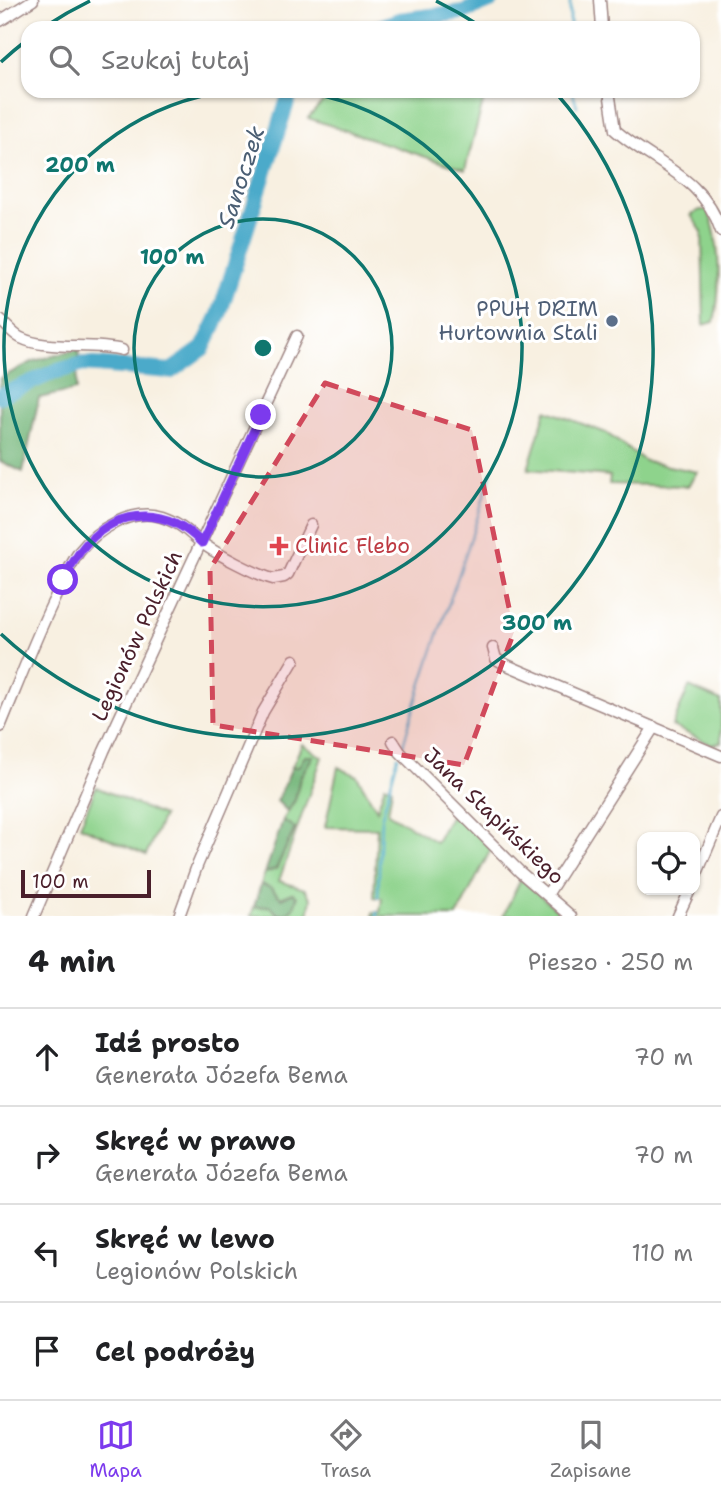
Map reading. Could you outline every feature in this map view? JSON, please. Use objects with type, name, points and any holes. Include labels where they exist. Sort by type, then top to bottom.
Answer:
[{"type":"street","points":[[0,21],[33,0]]},
{"type":"street","points":[[600,0],[602,21]]},
{"type":"street","points":[[610,98],[615,130],[699,191],[713,208],[721,231]]},
{"type":"street","points":[[0,320],[20,338],[38,343],[106,345],[122,350]]},
{"type":"street","name":"Legionów Polskich","points":[[34,916],[104,751],[297,337]]},
{"type":"street","points":[[0,727],[63,580],[77,555],[89,541],[125,519],[146,514],[160,516],[188,529],[202,543],[267,578],[279,579],[284,578],[292,568],[312,525]]},
{"type":"street","points":[[492,648],[496,659],[507,665],[721,756]]},
{"type":"street","points":[[179,916],[197,866],[263,712],[294,660]]},
{"type":"street","points":[[547,895],[654,727]]},
{"type":"street","name":"Jana Stapińskiego","points":[[393,741],[400,752],[520,872],[571,916]]},
{"type":"street","points":[[700,866],[721,817]]},
{"type":"street","points":[[678,916],[688,895]]},
{"type":"highlighted area","points":[[325,383],[472,430],[514,632],[464,765],[213,725],[210,569]]},
{"type":"green space","points":[[326,98],[484,98],[465,170],[308,118]]},
{"type":"green space","points":[[707,210],[712,221],[718,264],[718,295],[714,322],[704,325],[702,232],[691,215]]},
{"type":"green space","points":[[79,349],[76,390],[39,398],[23,472],[0,461],[0,378],[34,361]]},
{"type":"green space","points":[[546,410],[606,433],[645,461],[697,472],[688,486],[609,484],[610,476],[528,469]]},
{"type":"green space","points":[[689,687],[721,701],[721,742],[712,745],[672,726]]},
{"type":"green space","points":[[302,744],[322,757],[279,881],[305,889],[311,899],[308,916],[251,916],[254,907],[270,906],[278,914],[294,907],[297,897],[293,893],[281,898],[271,888],[261,884],[265,873],[276,869],[295,829],[283,820],[295,800],[300,778],[312,757],[298,767],[292,767]]},
{"type":"green space","points":[[305,756],[313,756],[300,777],[295,800],[287,811],[277,801],[292,767],[298,767]]},
{"type":"green space","points":[[338,767],[357,776],[377,810],[385,785],[392,788],[388,813],[436,842],[453,811],[491,849],[457,916],[373,916],[373,912],[380,912],[382,898],[374,897],[377,828],[325,827]]},
{"type":"green space","points":[[96,787],[163,816],[146,855],[80,826]]},
{"type":"green space","points":[[283,820],[295,828],[276,869],[265,873]]},
{"type":"green space","points":[[521,879],[564,916],[503,916]]},
{"type":"green space","points":[[261,884],[271,888],[281,898],[293,893],[297,897],[294,907],[286,914],[278,914],[270,906],[254,907]]},
{"type":"waterway","name":"Sanoczek","points":[[396,21],[463,12],[492,0]]},
{"type":"waterway","points":[[570,0],[570,21]]},
{"type":"waterway","name":"Sanoczek","points":[[0,396],[54,372],[83,364],[171,371],[203,348],[219,315],[288,98]]},
{"type":"waterway","points":[[574,98],[577,106]]},
{"type":"waterway","points":[[403,746],[491,472]]},
{"type":"waterway","points":[[378,897],[381,820],[398,756]]},
{"type":"place","name":"PPUH DRIM Hurtownia Stali","points":[[612,321]]},
{"type":"place","name":"Clinic Flebo","points":[[279,546]]},
{"type":"route","points":[[63,580],[77,555],[89,541],[125,519],[146,514],[160,516],[188,529],[202,543],[261,415]]}]
